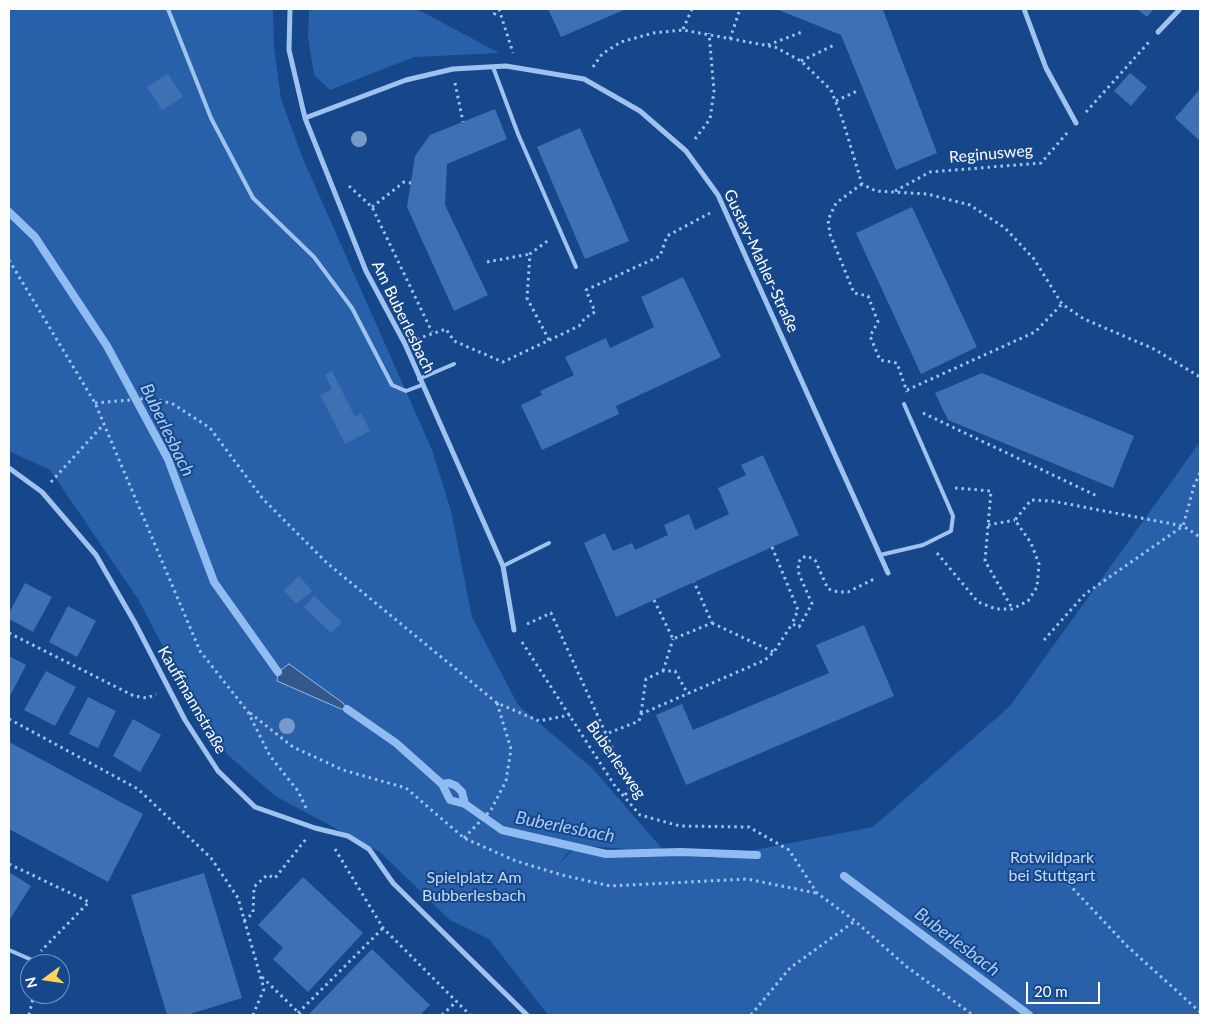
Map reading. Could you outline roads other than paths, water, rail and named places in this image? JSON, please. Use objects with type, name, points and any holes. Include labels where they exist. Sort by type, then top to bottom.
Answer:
[{"type":"street","name":"Am Buberlesbach","points":[[290,9],[289,50],[305,118],[366,271],[405,344],[502,566],[514,630]]},
{"type":"street","points":[[1024,9],[1046,68],[1076,123]]},
{"type":"street","points":[[1158,32],[1180,9]]},
{"type":"street","name":"Gustav-Mahler-Straße","points":[[305,118],[406,80],[453,70],[493,67],[517,68],[584,79],[640,111],[686,151],[718,196],[888,573]]},
{"type":"street","name":"Kauffmannstraße","points":[[9,468],[42,492],[96,555],[135,623],[168,689],[218,771],[255,807],[315,828],[348,836],[369,849],[394,883],[527,1015]]},
{"type":"lane","points":[[168,9],[211,118],[253,198],[314,257],[352,308],[392,385],[406,391],[454,364]]},
{"type":"lane","points":[[493,67],[518,134],[576,267]]},
{"type":"lane","points":[[880,555],[923,545],[951,532],[953,516],[942,486],[904,404]]},
{"type":"lane","points":[[502,566],[549,543]]},
{"type":"waterway","name":"Buberlesbach","points":[[9,212],[35,237],[107,346],[168,459],[214,582],[278,672]]},
{"type":"waterway","name":"Buberlesbach","points":[[347,709],[396,743],[442,784],[449,783],[456,786],[462,792],[465,804]]},
{"type":"waterway","name":"Buberlesbach","points":[[442,784],[450,800],[465,804],[502,830],[606,854],[681,852],[757,855]]},
{"type":"waterway","name":"Buberlesbach","points":[[844,876],[1029,1015]]},
{"type":"park label","name":"Rotwildpark bei Stuttgart","points":[[1052,867]]},
{"type":"park label","name":"Spielplatz Am Bubberlesbach","points":[[474,887]]}]
